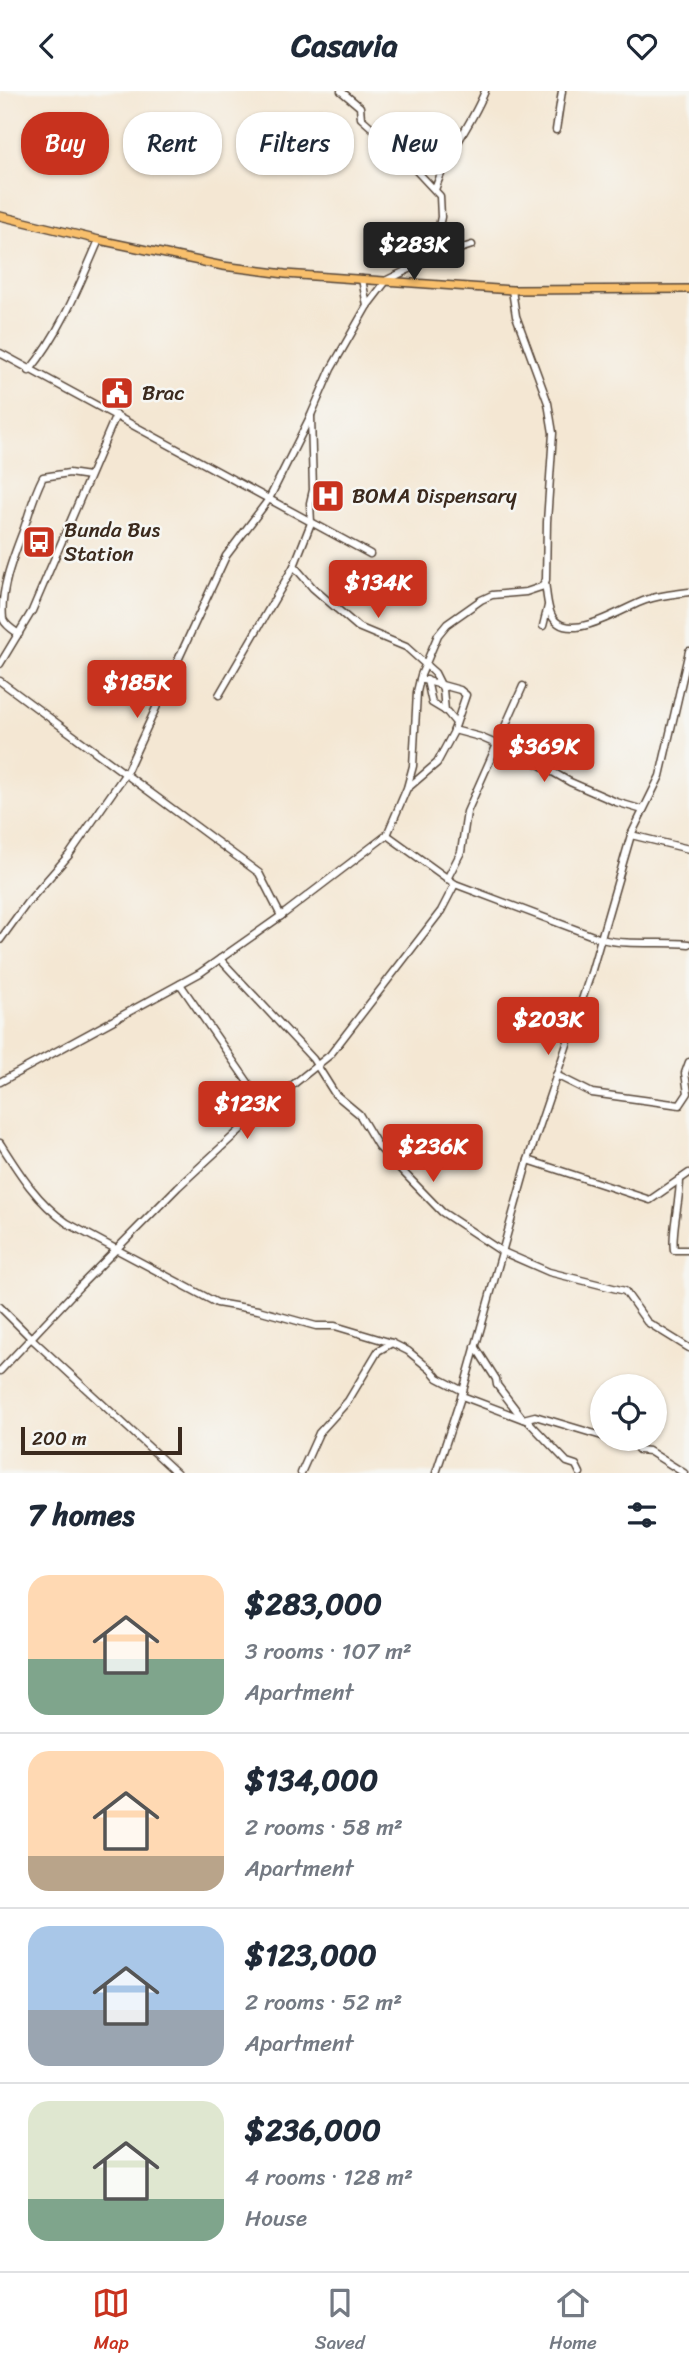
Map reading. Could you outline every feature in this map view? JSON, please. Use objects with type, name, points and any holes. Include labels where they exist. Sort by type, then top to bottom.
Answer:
[{"type":"main road","points":[[0,216],[223,266],[512,290],[689,289]]},
{"type":"street","points":[[341,91],[360,107],[361,118],[397,150],[440,196],[442,205],[432,258]]},
{"type":"street","points":[[435,190],[446,162],[480,105],[485,91]]},
{"type":"street","points":[[556,130],[562,91]]},
{"type":"street","points":[[29,371],[60,325],[99,240]]},
{"type":"street","points":[[0,940],[27,903],[69,855],[126,773],[226,557],[269,499],[331,369],[367,306],[387,280],[432,258],[472,246]]},
{"type":"street","points":[[362,279],[367,306]]},
{"type":"street","points":[[0,1081],[180,984],[220,959],[387,835],[413,767],[414,722],[425,665],[438,635],[460,614],[492,595],[526,592],[541,587],[548,572],[547,522],[553,433],[545,394],[516,316],[512,290]]},
{"type":"street","points":[[0,353],[370,554]]},
{"type":"street","points":[[0,664],[32,611],[116,415]]},
{"type":"street","points":[[219,695],[294,566],[311,523],[311,415]]},
{"type":"street","points":[[19,634],[7,626],[2,618],[0,594],[35,492],[43,477],[69,473],[89,477]]},
{"type":"street","points":[[294,566],[313,588],[358,627],[406,647],[435,673],[445,711],[455,726],[528,758],[570,782],[616,802],[643,810]]},
{"type":"street","points":[[545,582],[556,622],[576,628],[611,617],[645,600],[689,592]]},
{"type":"street","points":[[542,626],[549,604]]},
{"type":"street","points":[[436,1473],[463,1393],[528,1160],[601,939],[631,835],[660,776],[689,651]]},
{"type":"street","points":[[407,788],[437,763],[466,695],[460,690],[423,679]]},
{"type":"street","points":[[423,679],[432,703],[445,711]]},
{"type":"street","points":[[0,681],[260,873],[281,916]]},
{"type":"street","points":[[447,879],[461,852],[467,813],[523,686]]},
{"type":"street","points":[[387,835],[455,884],[601,939],[617,943],[636,941],[689,944]]},
{"type":"street","points":[[631,835],[689,849]]},
{"type":"street","points":[[0,1371],[116,1249],[197,1169],[265,1107],[330,1055],[402,965],[441,911],[455,884]]},
{"type":"street","points":[[220,959],[317,1066],[335,1094],[359,1114],[378,1146],[442,1212],[501,1251],[549,1272],[625,1291],[647,1322],[689,1348]]},
{"type":"street","points":[[180,984],[265,1107]]},
{"type":"street","points":[[556,1075],[592,1093],[680,1105],[688,1093],[685,1073],[689,1062]]},
{"type":"street","points":[[0,1143],[34,1194],[49,1210],[67,1223],[217,1303],[258,1310],[316,1326],[335,1326],[392,1343],[408,1351],[438,1378],[463,1393],[528,1421],[567,1462],[576,1465],[580,1473]]},
{"type":"street","points":[[528,1160],[650,1200],[689,1173]]},
{"type":"street","points":[[680,1179],[674,1250],[689,1250]]},
{"type":"street","points":[[0,1307],[177,1473]]},
{"type":"street","points":[[301,1473],[319,1433],[348,1401],[378,1351],[392,1343]]},
{"type":"street","points":[[475,1346],[496,1379],[496,1385],[523,1419]]},
{"type":"street","points":[[523,1419],[535,1416],[590,1432]]},
{"type":"street","points":[[649,1451],[684,1473]]},
{"type":"place","name":"Brac","points":[[117,393]]},
{"type":"place","name":"BOMA Dispensary","points":[[328,496]]},
{"type":"place","name":"Bunda Bus Station","points":[[39,542]]}]
